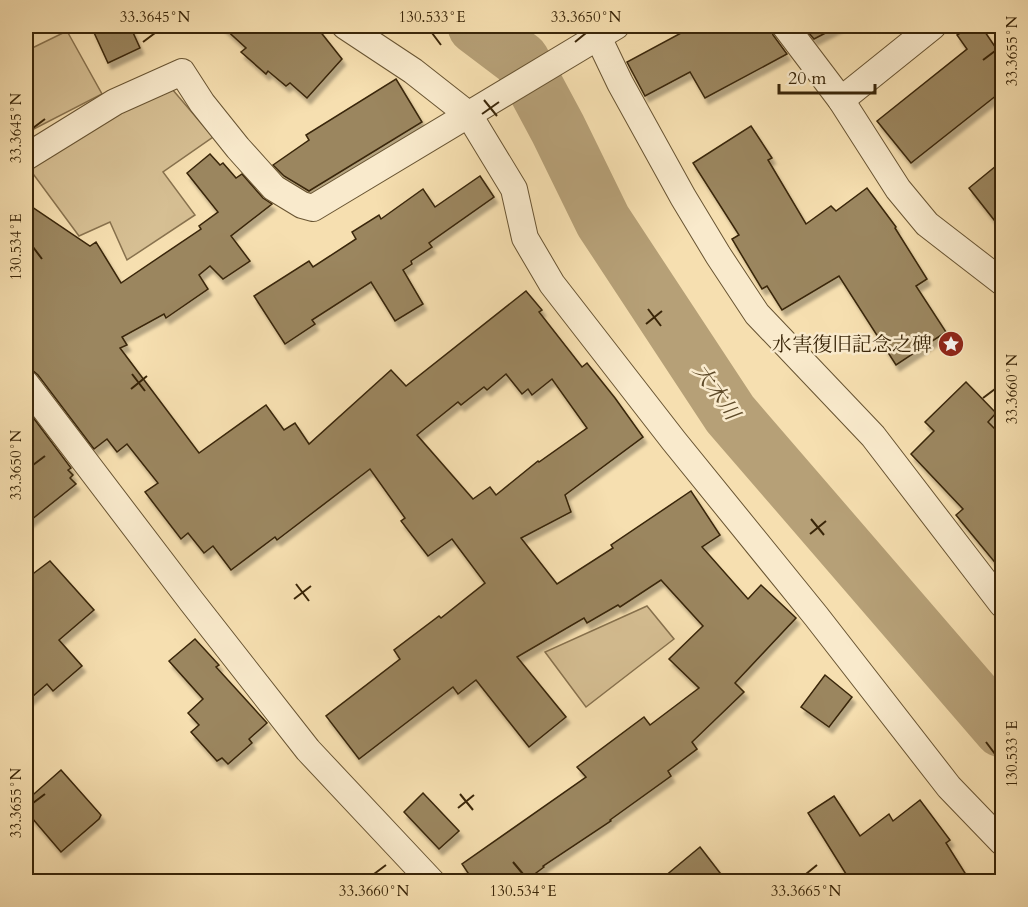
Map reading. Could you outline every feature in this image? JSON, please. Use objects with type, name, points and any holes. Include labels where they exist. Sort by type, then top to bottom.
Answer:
[{"type":"street","points":[[345,26],[413,71],[469,115],[514,189],[525,238],[552,284],[949,787],[1002,842]]},
{"type":"street","points":[[785,26],[841,100],[898,189],[927,224],[1002,282]]},
{"type":"street","points":[[841,100],[933,26]]},
{"type":"street","points":[[26,157],[116,102],[182,72],[202,103],[274,188],[302,205],[313,208],[469,115],[601,29],[620,83],[683,197],[757,314],[873,436],[1002,604]]},
{"type":"street","points":[[26,384],[308,750],[432,882]]},
{"type":"shaded area","points":[[67,31],[102,94],[32,130],[26,117],[26,51]]},
{"type":"shaded area","points":[[172,89],[213,137],[163,172],[195,215],[127,260],[110,222],[79,236],[28,167],[117,111]]},
{"type":"shaded area","points":[[647,606],[674,639],[586,707],[545,652]]},
{"type":"building","points":[[91,26],[130,26],[140,48],[108,63]]},
{"type":"building","points":[[222,26],[307,26],[319,30],[342,59],[307,98],[290,83],[286,86],[268,71],[266,74],[241,52],[246,48]]},
{"type":"building","points":[[694,26],[770,26],[773,35],[787,54],[705,98],[690,72],[645,96],[627,62]]},
{"type":"building","points":[[803,26],[839,26],[814,39]]},
{"type":"building","points":[[971,26],[981,26],[1002,57],[1002,91],[911,163],[877,121],[967,49],[957,35]]},
{"type":"building","points":[[396,79],[422,122],[309,191],[284,176],[273,165],[309,140],[306,135]]},
{"type":"building","points":[[751,126],[772,158],[768,160],[806,224],[831,206],[836,211],[867,188],[896,227],[927,279],[916,286],[946,332],[896,365],[839,276],[782,310],[767,286],[762,289],[732,239],[739,235],[693,163]]},
{"type":"building","points":[[210,154],[220,165],[223,163],[236,178],[242,174],[263,198],[272,204],[231,236],[250,261],[223,279],[210,266],[199,275],[208,289],[166,318],[164,314],[122,337],[127,345],[120,348],[199,453],[266,405],[284,430],[295,423],[309,444],[391,370],[406,386],[526,291],[542,310],[539,312],[582,367],[587,363],[643,437],[565,495],[571,512],[521,538],[557,584],[613,548],[611,545],[691,491],[720,535],[702,547],[748,599],[761,585],[796,618],[735,683],[744,692],[692,742],[697,749],[668,771],[671,776],[611,821],[543,866],[524,882],[474,882],[462,864],[586,777],[577,767],[644,717],[650,725],[699,688],[669,659],[703,626],[661,580],[620,607],[618,605],[587,623],[584,618],[517,657],[566,717],[529,747],[476,680],[458,694],[453,687],[359,759],[326,716],[400,659],[394,650],[439,616],[441,618],[485,583],[452,539],[428,556],[401,521],[405,518],[370,469],[277,540],[275,537],[231,570],[213,546],[204,553],[188,533],[181,539],[145,492],[158,483],[127,444],[117,452],[107,439],[94,449],[38,375],[26,369],[26,203],[90,246],[96,242],[121,283],[201,229],[199,226],[218,212],[187,173]],"holes":[[[506,374],[522,394],[528,389],[532,395],[552,379],[587,428],[538,461],[496,495],[490,487],[473,499],[417,435],[458,402],[461,405],[484,387],[487,390]]]},
{"type":"building","points":[[1002,161],[1002,230],[969,188]]},
{"type":"building","points":[[480,176],[494,197],[429,243],[432,247],[411,261],[412,264],[403,270],[423,304],[395,321],[371,282],[312,320],[315,324],[285,344],[254,296],[309,261],[313,267],[356,239],[352,232],[379,215],[381,219],[423,189],[435,207]]},
{"type":"building","points":[[966,382],[996,413],[988,422],[1002,436],[1002,571],[956,515],[963,509],[911,454],[934,431],[925,422]]},
{"type":"building","points":[[26,408],[71,468],[68,470],[73,475],[70,478],[76,484],[26,524]]},
{"type":"building","points":[[50,561],[94,610],[59,640],[82,666],[53,691],[47,684],[26,702],[26,579]]},
{"type":"building","points":[[195,639],[219,665],[216,667],[267,723],[249,739],[252,743],[228,764],[222,758],[217,761],[191,732],[199,725],[188,713],[203,699],[169,661]]},
{"type":"building","points":[[825,675],[852,697],[829,727],[801,707]]},
{"type":"building","points":[[61,770],[101,815],[61,852],[26,811],[26,801]]},
{"type":"building","points":[[423,793],[459,831],[439,849],[404,812]]},
{"type":"building","points":[[834,796],[860,836],[889,814],[893,821],[920,800],[950,840],[946,843],[965,873],[952,882],[851,882],[808,813]]},
{"type":"building","points":[[700,847],[727,882],[658,882]]},
{"type":"waterway","name":"大木川","points":[[476,26],[521,60],[603,221],[730,414],[1002,729]]},
{"type":"place","name":"水害復旧記念之碑","points":[[951,344]]}]
